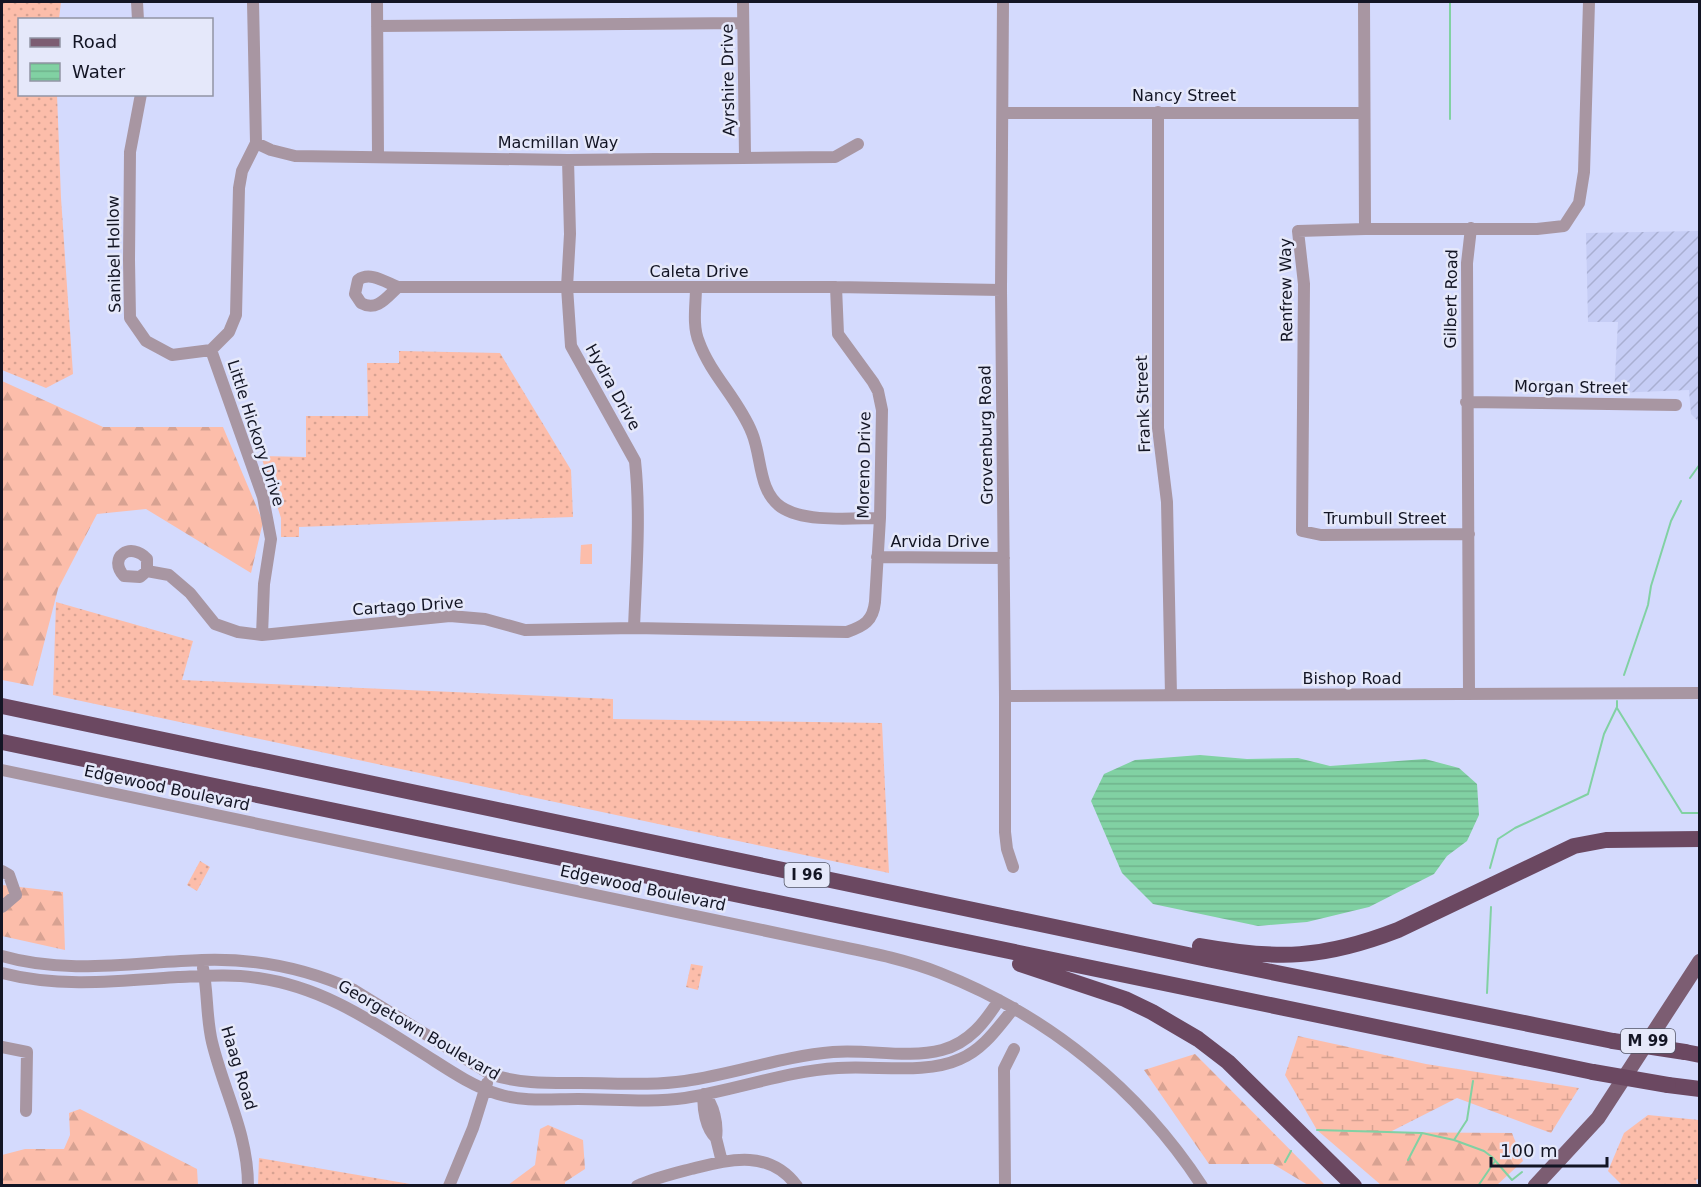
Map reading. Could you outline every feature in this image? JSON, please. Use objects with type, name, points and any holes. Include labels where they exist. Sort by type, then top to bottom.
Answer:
[{"type":"highway","name":"I 96","points":[[2,706],[1076,931],[1613,1041],[1692,1054]]},
{"type":"highway","name":"I 96","points":[[2,742],[1593,1072],[1700,1089]]},
{"type":"highway","points":[[1076,931],[1090,927],[1240,953],[1283,956],[1311,954],[1359,944],[1398,930],[1575,846],[1606,840],[1700,839]]},
{"type":"highway","points":[[763,899],[1020,964],[1094,987],[1134,1003],[1198,1040],[1228,1062],[1354,1185]]},
{"type":"main road","name":"M 99","points":[[1535,1185],[1598,1118],[1700,961]]},
{"type":"street","points":[[137,2],[138,18]]},
{"type":"street","points":[[211,350],[229,333],[236,315],[239,188],[242,171],[256,143],[253,2]]},
{"type":"street","points":[[376,2],[378,156]]},
{"type":"street","name":"Ayrshire Drive","points":[[743,2],[745,157]]},
{"type":"street","name":"Grovenburg Road","points":[[1003,2],[1001,290],[1005,832],[1007,849],[1013,867]]},
{"type":"street","points":[[1364,2],[1365,229],[1472,228]]},
{"type":"street","name":"Gilbert Road","points":[[1470,694],[1466,402],[1467,263],[1472,228],[1554,228],[1564,226],[1575,212],[1579,203],[1584,172],[1589,2]]},
{"type":"street","points":[[377,26],[743,23]]},
{"type":"street","name":"Sanibel Hollow","points":[[141,96],[130,152],[130,318],[147,341],[172,355],[211,350]]},
{"type":"street","name":"Frank Street","points":[[1158,112],[1158,428],[1167,501],[1170,695]]},
{"type":"street","name":"Nancy Street","points":[[1004,113],[1364,113]]},
{"type":"street","name":"Macmillan Way","points":[[256,143],[271,150],[295,156],[568,160],[835,157],[858,144]]},
{"type":"street","name":"Hydra Drive","points":[[568,160],[570,234],[567,287],[571,346],[635,461],[638,554],[634,628]]},
{"type":"street","name":"Renfrew Way","points":[[1302,531],[1304,284],[1298,231],[1365,229]]},
{"type":"street","name":"Caleta Drive","points":[[398,287],[836,287],[1001,290]]},
{"type":"street","points":[[696,287],[698,340],[722,385],[752,433],[766,493],[781,507],[797,514],[820,517],[880,518]]},
{"type":"street","name":"Moreno Drive","points":[[836,287],[838,334],[873,382],[880,399],[883,423],[875,603],[870,620]]},
{"type":"street","name":"Little Hickory Drive","points":[[211,350],[263,497],[271,539],[264,584],[262,635]]},
{"type":"street","name":"Morgan Street","points":[[1466,402],[1676,405]]},
{"type":"street","name":"Trumbull Street","points":[[1302,531],[1321,535],[1469,534]]},
{"type":"street","name":"Arvida Drive","points":[[877,557],[1004,558]]},
{"type":"street","name":"Cartago Drive","points":[[147,571],[169,575],[190,593],[215,624],[238,632],[262,635],[450,616],[485,619],[525,630],[634,628],[847,632],[862,627],[870,620]]},
{"type":"street","name":"Bishop Road","points":[[1005,696],[1700,693]]},
{"type":"street","name":"Edgewood Boulevard","points":[[4,771],[903,960],[939,973],[999,1000],[1061,1038],[1116,1082],[1162,1132],[1202,1185]]},
{"type":"street","points":[[2,871],[9,875],[16,895],[2,907]]},
{"type":"street","name":"Georgetown Boulevard","points":[[2,956],[39,964],[122,965],[202,960],[255,961],[290,967],[333,981],[373,1002],[490,1074],[531,1083],[664,1083],[703,1078],[813,1054],[942,1050],[960,1043],[972,1034],[985,1022],[999,1000]]},
{"type":"street","name":"Haag Road","points":[[202,960],[207,1017],[212,1043],[240,1127],[248,1168],[248,1185]]},
{"type":"street","points":[[38,980],[39,964]]},
{"type":"street","name":"Georgetown Boulevard","points":[[2,973],[60,982],[205,976],[258,978],[285,983],[336,1000],[456,1074],[485,1089],[499,1094],[531,1099],[668,1100],[815,1070],[942,1065],[960,1060],[974,1052],[988,1040],[1014,1008]]},
{"type":"street","points":[[2,1047],[27,1052],[26,1111]]},
{"type":"street","points":[[1005,1185],[1004,1069],[1014,1049]]},
{"type":"street","points":[[448,1185],[473,1128],[490,1074]]},
{"type":"street","points":[[704,1094],[703,1102],[710,1133],[716,1138],[722,1162]]},
{"type":"street","points":[[638,1185],[655,1178],[735,1159],[755,1160],[771,1165],[797,1185]]},
{"type":"shaded area","points":[[1700,231],[1699,422],[1691,414],[1689,390],[1614,393],[1618,322],[1588,322],[1586,233]]},
{"type":"green space","points":[[2,2],[61,2],[59,18],[18,18],[18,96],[57,96],[61,198],[73,374],[46,388],[2,370]]},
{"type":"green space","points":[[399,351],[500,353],[571,470],[573,517],[299,527],[299,537],[281,537],[281,518],[261,456],[306,457],[306,416],[368,416],[367,363],[399,363]]},
{"type":"green space","points":[[2,381],[103,427],[223,427],[263,522],[251,573],[146,509],[97,514],[58,589],[33,686],[2,680]]},
{"type":"green space","points":[[592,544],[592,564],[580,564],[581,545]]},
{"type":"green space","points":[[56,602],[193,641],[182,680],[613,699],[613,719],[882,723],[889,873],[53,695]]},
{"type":"green space","points":[[200,861],[210,867],[197,891],[187,885]]},
{"type":"green space","points":[[2,885],[63,892],[65,950],[2,936]]},
{"type":"green space","points":[[691,964],[703,966],[698,990],[686,987]]},
{"type":"green space","points":[[1298,1036],[1426,1064],[1579,1088],[1551,1133],[1457,1098],[1390,1132],[1317,1130],[1285,1075]]},
{"type":"green space","points":[[1195,1054],[1325,1185],[1308,1185],[1273,1164],[1209,1164],[1144,1070]]},
{"type":"green space","points":[[80,1109],[197,1169],[198,1185],[2,1185],[2,1155],[25,1149],[64,1149],[70,1135],[69,1113]]},
{"type":"green space","points":[[1648,1115],[1699,1120],[1700,1178],[1696,1180],[1697,1185],[1622,1185],[1608,1171],[1624,1133]]},
{"type":"green space","points":[[548,1125],[583,1140],[585,1169],[565,1182],[565,1185],[508,1185],[535,1165],[540,1129]]},
{"type":"green space","points":[[1317,1130],[1512,1133],[1523,1161],[1497,1185],[1381,1185]]},
{"type":"green space","points":[[259,1158],[416,1185],[258,1185]]},
{"type":"water","points":[[1200,755],[1247,759],[1298,758],[1330,766],[1425,759],[1459,768],[1477,784],[1479,815],[1467,841],[1447,856],[1434,874],[1369,907],[1307,922],[1258,926],[1153,904],[1122,873],[1091,801],[1104,774],[1135,760]]},
{"type":"waterway","points":[[1450,2],[1450,119]]},
{"type":"waterway","points":[[1690,478],[1700,464]]},
{"type":"waterway","points":[[1624,675],[1648,605],[1651,586],[1671,521],[1681,501]]},
{"type":"waterway","points":[[1490,868],[1498,839],[1515,828],[1588,794],[1604,734],[1617,707],[1617,701]]},
{"type":"waterway","points":[[1617,708],[1682,813],[1700,813]]},
{"type":"waterway","points":[[1487,993],[1491,907]]},
{"type":"waterway","points":[[1473,1081],[1467,1120],[1454,1140],[1484,1151],[1512,1180],[1522,1172]]},
{"type":"waterway","points":[[1317,1130],[1422,1133],[1454,1140]]},
{"type":"waterway","points":[[1408,1160],[1422,1133]]},
{"type":"waterway","points":[[1285,1162],[1291,1151]]},
{"type":"waterway","points":[[1478,1186],[1495,1161]]}]
